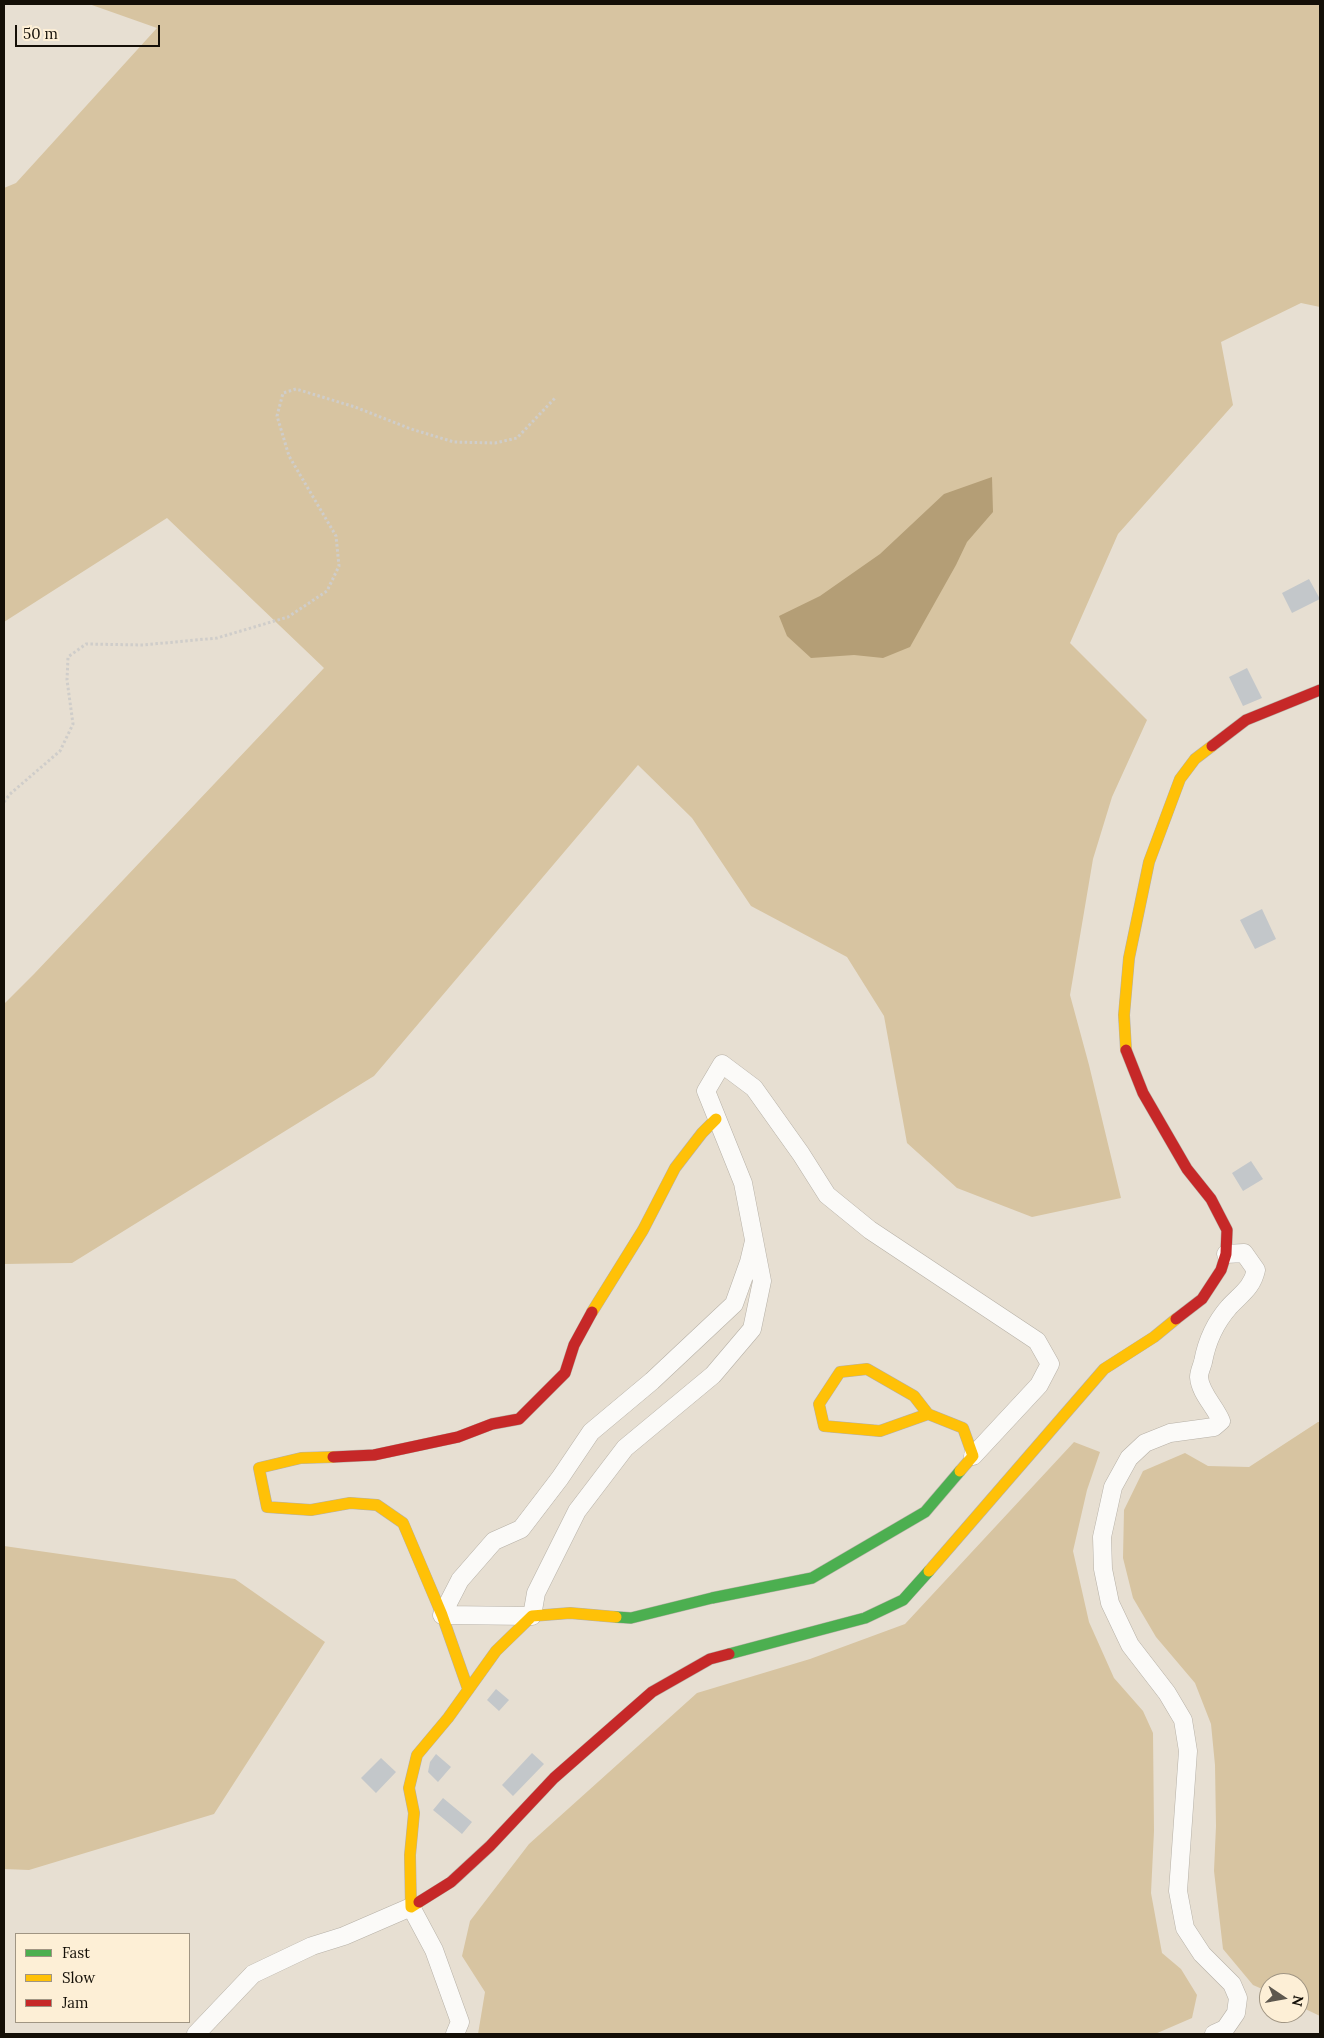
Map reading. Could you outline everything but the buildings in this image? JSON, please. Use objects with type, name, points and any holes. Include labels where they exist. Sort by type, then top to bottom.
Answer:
[{"type":"street","points":[[196,2034],[253,1974],[312,1946],[344,1936],[411,1906],[451,1882],[490,1846],[554,1778],[652,1692],[710,1659],[865,1618],[903,1600],[963,1534],[1104,1369],[1154,1337],[1202,1299],[1222,1270],[1226,1254],[1228,1230],[1211,1199],[1188,1169],[1143,1093],[1125,1047],[1124,1015],[1129,958],[1149,862],[1180,778],[1195,759],[1246,720],[1320,690]]},
{"type":"street","points":[[442,1615],[532,1616],[570,1613],[631,1618],[712,1598],[812,1578],[925,1512],[973,1456],[1039,1385],[1050,1364],[1037,1341],[870,1230],[827,1195],[801,1154],[754,1088],[722,1064],[706,1091],[743,1183],[762,1281],[752,1329],[714,1375],[625,1448],[578,1511],[536,1594],[532,1616],[496,1651],[448,1718],[416,1755],[410,1788],[414,1813],[410,1855],[411,1906],[434,1950],[460,2022],[455,2034]]},
{"type":"street","points":[[468,1689],[442,1615],[403,1524],[377,1505],[350,1503],[312,1510],[267,1507],[259,1468],[301,1458],[374,1455],[458,1437],[492,1424],[518,1419],[565,1373],[574,1345],[598,1301],[643,1230],[675,1168],[702,1132],[716,1119]]},
{"type":"street","points":[[442,1615],[460,1580],[494,1541],[521,1529],[560,1478],[590,1432],[652,1381],[734,1304],[749,1262],[754,1241]]},
{"type":"street","points":[[1214,2034],[1225,2028],[1236,2013],[1238,1998],[1232,1984],[1202,1954],[1186,1928],[1178,1890],[1188,1751],[1183,1720],[1168,1693],[1130,1645],[1110,1603],[1103,1569],[1102,1537],[1113,1487],[1129,1458],[1145,1443],[1170,1432],[1214,1428],[1221,1421],[1203,1392],[1199,1376],[1212,1330],[1228,1308],[1253,1282],[1256,1270],[1244,1253],[1226,1254]]},
{"type":"street","points":[[928,1414],[880,1431],[824,1426],[819,1404],[840,1372],[867,1369],[914,1396],[928,1414],[963,1428],[973,1456]]},
{"type":"path","points":[[4,802],[10,794],[60,751],[73,724],[67,680],[68,657],[86,644],[142,645],[217,638],[288,617],[327,591],[339,566],[336,536],[289,456],[277,416],[284,393],[296,388],[355,407],[410,430],[454,442],[495,443],[517,438],[556,397]]},
{"type":"shaded area","points":[[89,4],[1320,4],[1320,307],[1301,303],[1221,342],[1233,405],[1118,534],[1070,643],[1147,720],[1112,797],[1093,859],[1070,995],[1121,1198],[1032,1217],[957,1188],[907,1143],[884,1016],[847,957],[751,906],[692,818],[638,765],[374,1076],[72,1263],[4,1264],[4,1004],[324,668],[167,518],[4,622],[4,188],[16,183],[157,28]]},
{"type":"shaded area","points":[[992,477],[993,512],[967,542],[910,647],[883,658],[854,655],[811,658],[787,636],[779,616],[820,596],[880,554],[944,494]]},
{"type":"shaded area","points":[[1320,1422],[1320,2016],[1309,2011],[1309,1973],[1259,1973],[1259,1988],[1253,1985],[1223,1949],[1214,1871],[1216,1826],[1215,1765],[1211,1724],[1195,1683],[1156,1637],[1133,1598],[1123,1558],[1124,1510],[1143,1471],[1185,1453],[1208,1466],[1249,1467]]},
{"type":"shaded area","points":[[1074,1442],[1100,1452],[1087,1490],[1073,1551],[1089,1622],[1114,1678],[1143,1711],[1153,1733],[1154,1831],[1151,1893],[1162,1953],[1181,1969],[1197,1995],[1192,2018],[1155,2034],[478,2034],[485,1992],[462,1956],[470,1921],[529,1844],[697,1693],[810,1659],[905,1624]]},
{"type":"shaded area","points":[[4,1546],[235,1579],[325,1642],[214,1814],[29,1870],[4,1869]]},
{"type":"traffic: fast","points":[[616,1617],[631,1618],[712,1598],[812,1578],[925,1512],[960,1471]]},
{"type":"traffic: fast","points":[[729,1654],[865,1618],[903,1600],[929,1571]]},
{"type":"traffic: slow","points":[[1126,1050],[1124,1015],[1129,958],[1149,862],[1180,779],[1195,759],[1212,746]]},
{"type":"traffic: slow","points":[[592,1312],[643,1230],[675,1168],[702,1133],[716,1119]]},
{"type":"traffic: slow","points":[[929,1571],[1104,1369],[1154,1337],[1176,1319]]},
{"type":"traffic: slow","points":[[928,1414],[880,1431],[824,1426],[819,1404],[840,1372],[867,1369],[914,1396],[928,1414],[963,1428],[973,1456],[960,1471]]},
{"type":"traffic: slow","points":[[333,1457],[301,1458],[259,1468],[267,1507],[311,1510],[350,1503],[377,1505],[403,1523],[442,1615],[468,1689]]},
{"type":"traffic: slow","points":[[419,1902],[411,1907],[410,1855],[414,1813],[409,1788],[417,1755],[448,1718],[496,1651],[532,1616],[570,1613],[616,1617]]},
{"type":"traffic: jam","points":[[1212,746],[1246,720],[1320,690]]},
{"type":"traffic: jam","points":[[1126,1050],[1143,1093],[1187,1169],[1211,1199],[1227,1230],[1226,1254],[1221,1270],[1202,1299],[1176,1319]]},
{"type":"traffic: jam","points":[[333,1457],[374,1455],[458,1437],[492,1424],[519,1419],[565,1373],[574,1345],[592,1312]]},
{"type":"traffic: jam","points":[[419,1902],[451,1882],[490,1846],[554,1778],[652,1692],[710,1659],[729,1654]]}]
